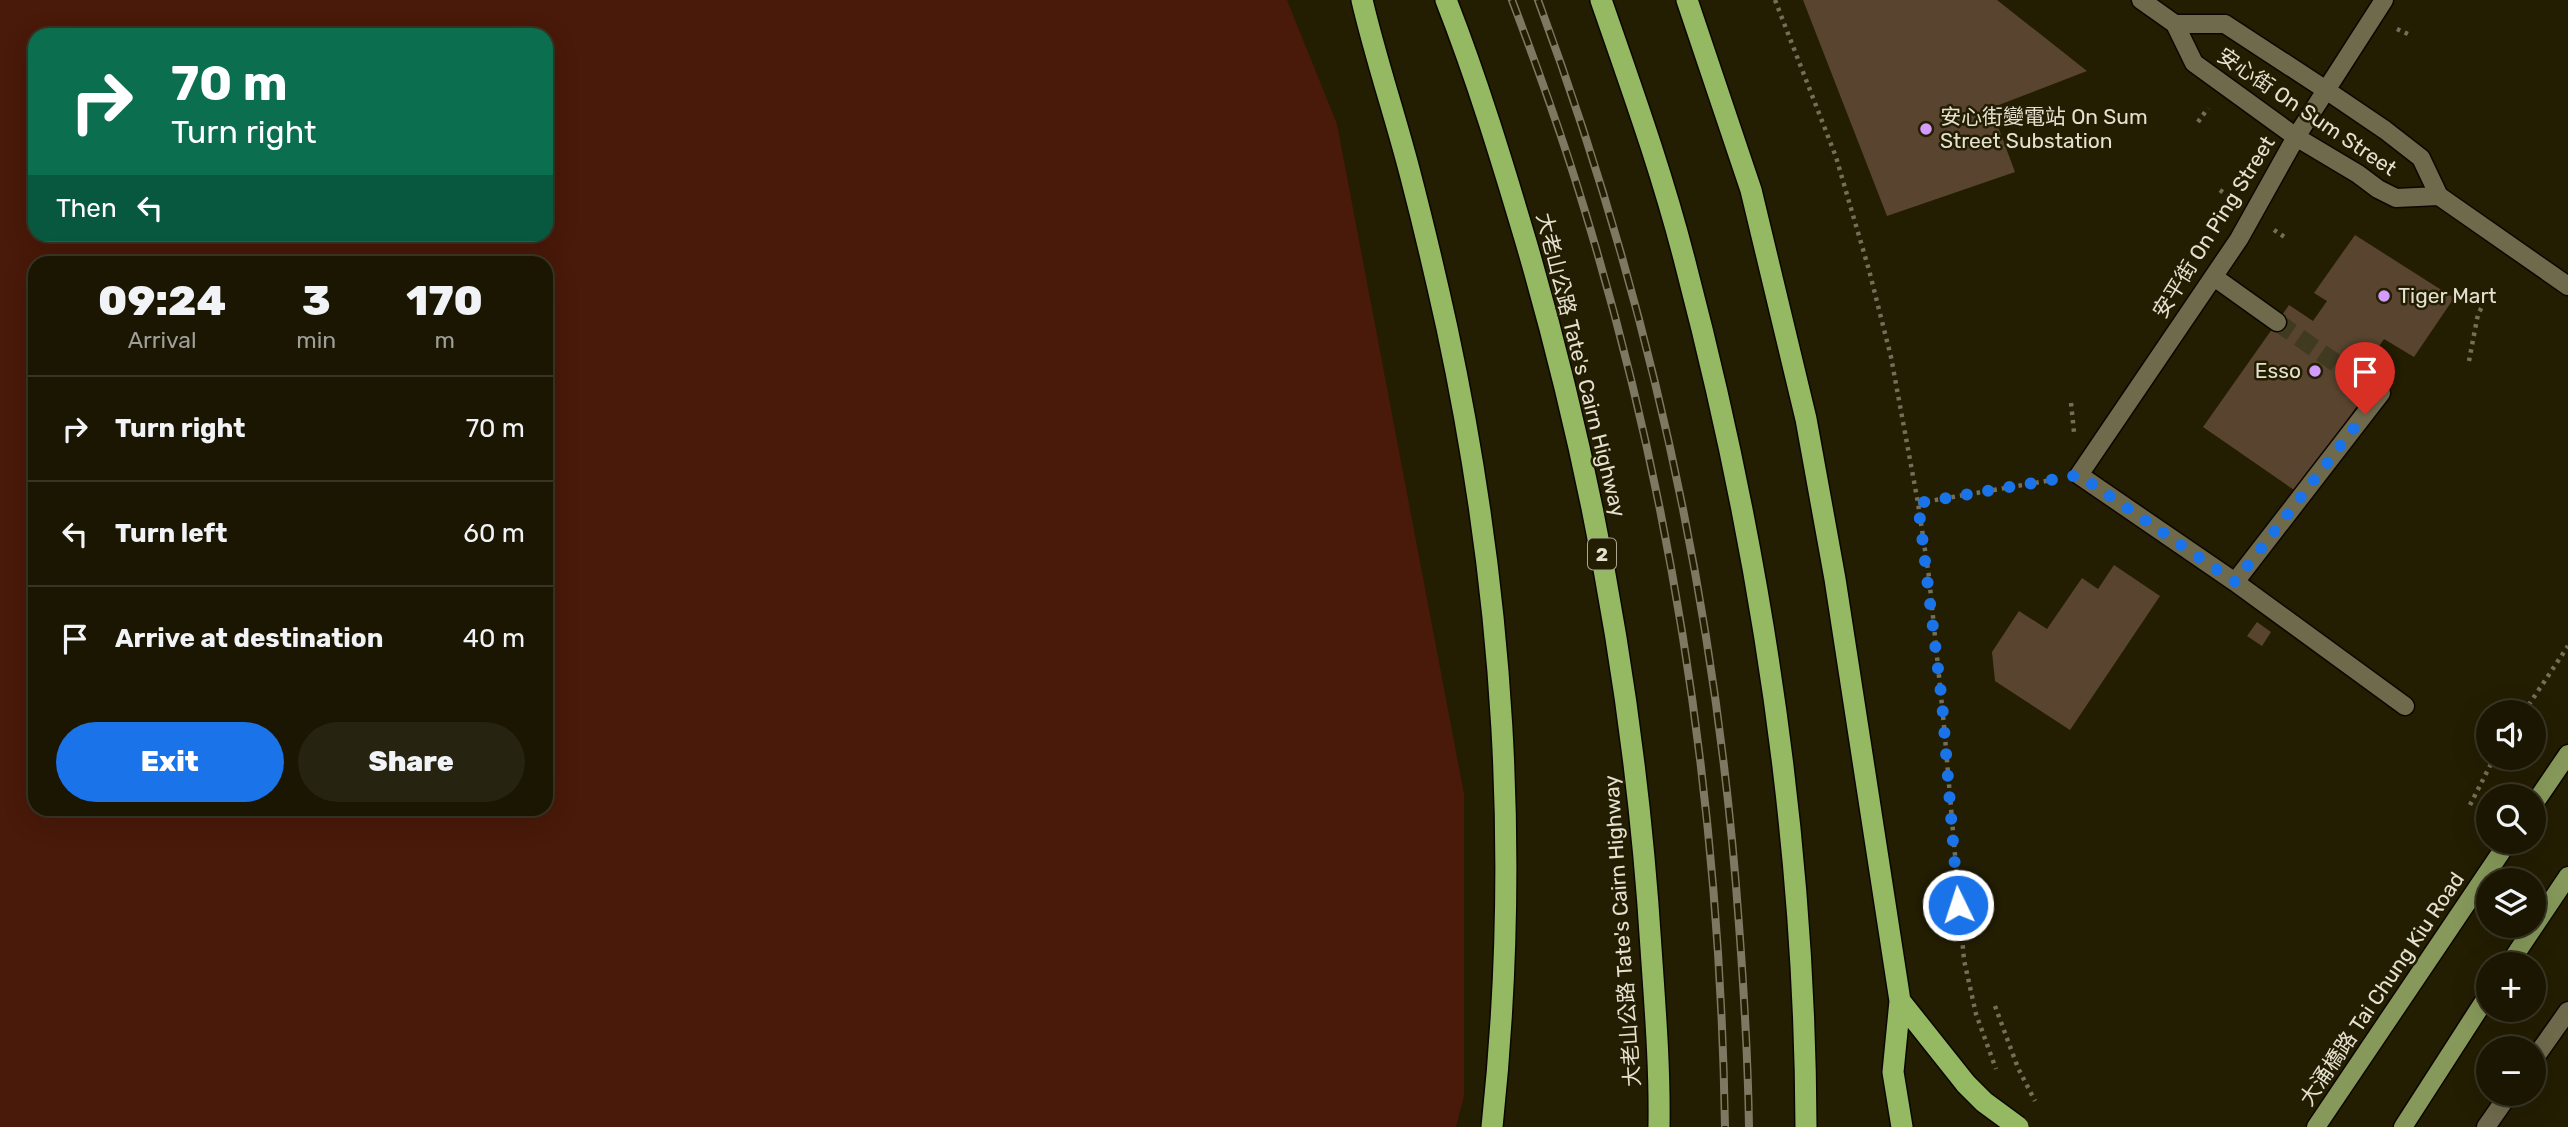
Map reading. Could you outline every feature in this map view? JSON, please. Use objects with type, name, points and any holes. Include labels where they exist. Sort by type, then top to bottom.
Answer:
[{"type":"highway","points":[[1362,0],[1411,177],[1446,327],[1468,439],[1491,599],[1499,674],[1508,901],[1502,1023],[1492,1127]]},
{"type":"highway","name":"大老山公路 Tate's Cairn Highway","points":[[1446,0],[1483,104],[1534,270],[1592,500],[1624,684],[1640,807],[1656,1010],[1660,1127]]},
{"type":"highway","points":[[1601,0],[1644,124],[1687,268],[1735,467],[1754,569],[1792,853],[1801,983],[1806,1127]]},
{"type":"highway","points":[[1687,0],[1751,190],[1806,419],[1835,579],[1900,1001],[1893,1072],[1901,1125]]},
{"type":"highway","points":[[1900,1001],[1955,1073],[1984,1102],[2018,1127]]},
{"type":"main road","points":[[2546,786],[2568,754]]},
{"type":"main road","name":"大涌橋路 Tai Chung Kiu Road","points":[[2316,1127],[2500,854]]},
{"type":"main road","points":[[2517,952],[2568,876]]},
{"type":"main road","points":[[2403,1127],[2476,1014]]},
{"type":"street","name":"安心街 On Sum Street","points":[[2141,0],[2175,24],[2194,63],[2296,137],[2396,198],[2439,196]]},
{"type":"street","name":"安平街 On Ping Street","points":[[2079,475],[2214,277],[2296,137],[2384,0]]},
{"type":"street","name":"安心街 On Sum Street","points":[[2175,24],[2225,24],[2326,90],[2421,158],[2439,196],[2568,286]]},
{"type":"street","points":[[2214,277],[2277,322]]},
{"type":"street","points":[[2235,582],[2381,394],[2370,387]]},
{"type":"street","points":[[2079,475],[2235,582],[2405,706]]},
{"type":"street","points":[[2546,1042],[2568,1012]]},
{"type":"street","points":[[2486,1127],[2501,1106]]},
{"type":"path","points":[[1774,0],[1816,102],[1855,217],[1891,357],[1918,503],[1942,702],[1960,930],[1976,1014],[1999,1077]]},
{"type":"path","points":[[2469,360],[2478,314],[2482,307]]},
{"type":"path","points":[[1918,503],[2079,475]]},
{"type":"path","points":[[2532,700],[2568,646]]},
{"type":"path","points":[[2470,805],[2488,770]]},
{"type":"path","points":[[1995,1006],[2018,1069],[2036,1104]]},
{"type":"shaded area","points":[[0,0],[1287,0],[1337,124],[1464,794],[1464,1096],[1456,1127],[0,1127]]},
{"type":"building","name":"安心街變電站 On Sum Street Substation","points":[[1803,0],[1997,0],[2087,71],[1991,108],[2015,172],[1887,216]]},
{"type":"building","points":[[2355,235],[2454,298],[2414,357],[2384,339],[2369,361],[2382,370],[2297,492],[2203,427],[2289,305],[2313,321],[2327,301],[2314,293]]},
{"type":"building","points":[[2114,565],[2160,596],[2070,730],[1995,681],[1992,652],[2019,611],[2047,629],[2082,578],[2098,589]]},
{"type":"building","points":[[2257,622],[2271,632],[2262,646],[2247,636]]},
{"type":"tunnel","points":[[2277,322],[2370,387]]},
{"type":"railway","points":[[1512,0],[1568,156],[1616,320],[1644,434],[1667,548],[1687,663],[1714,894],[1725,1127]]},
{"type":"railway","points":[[1538,0],[1613,225],[1672,455],[1695,571],[1729,806],[1743,975],[1749,1127]]},
{"type":"place","name":"安心街變電站 On Sum Street Substation","points":[[1926,129]]},
{"type":"place","name":"Tiger Mart","points":[[2384,296]]},
{"type":"place","name":"Esso","points":[[2315,371]]},
{"type":"route","points":[[1958,905],[1942,702],[1918,503],[2079,475],[2235,582],[2365,414]]}]
